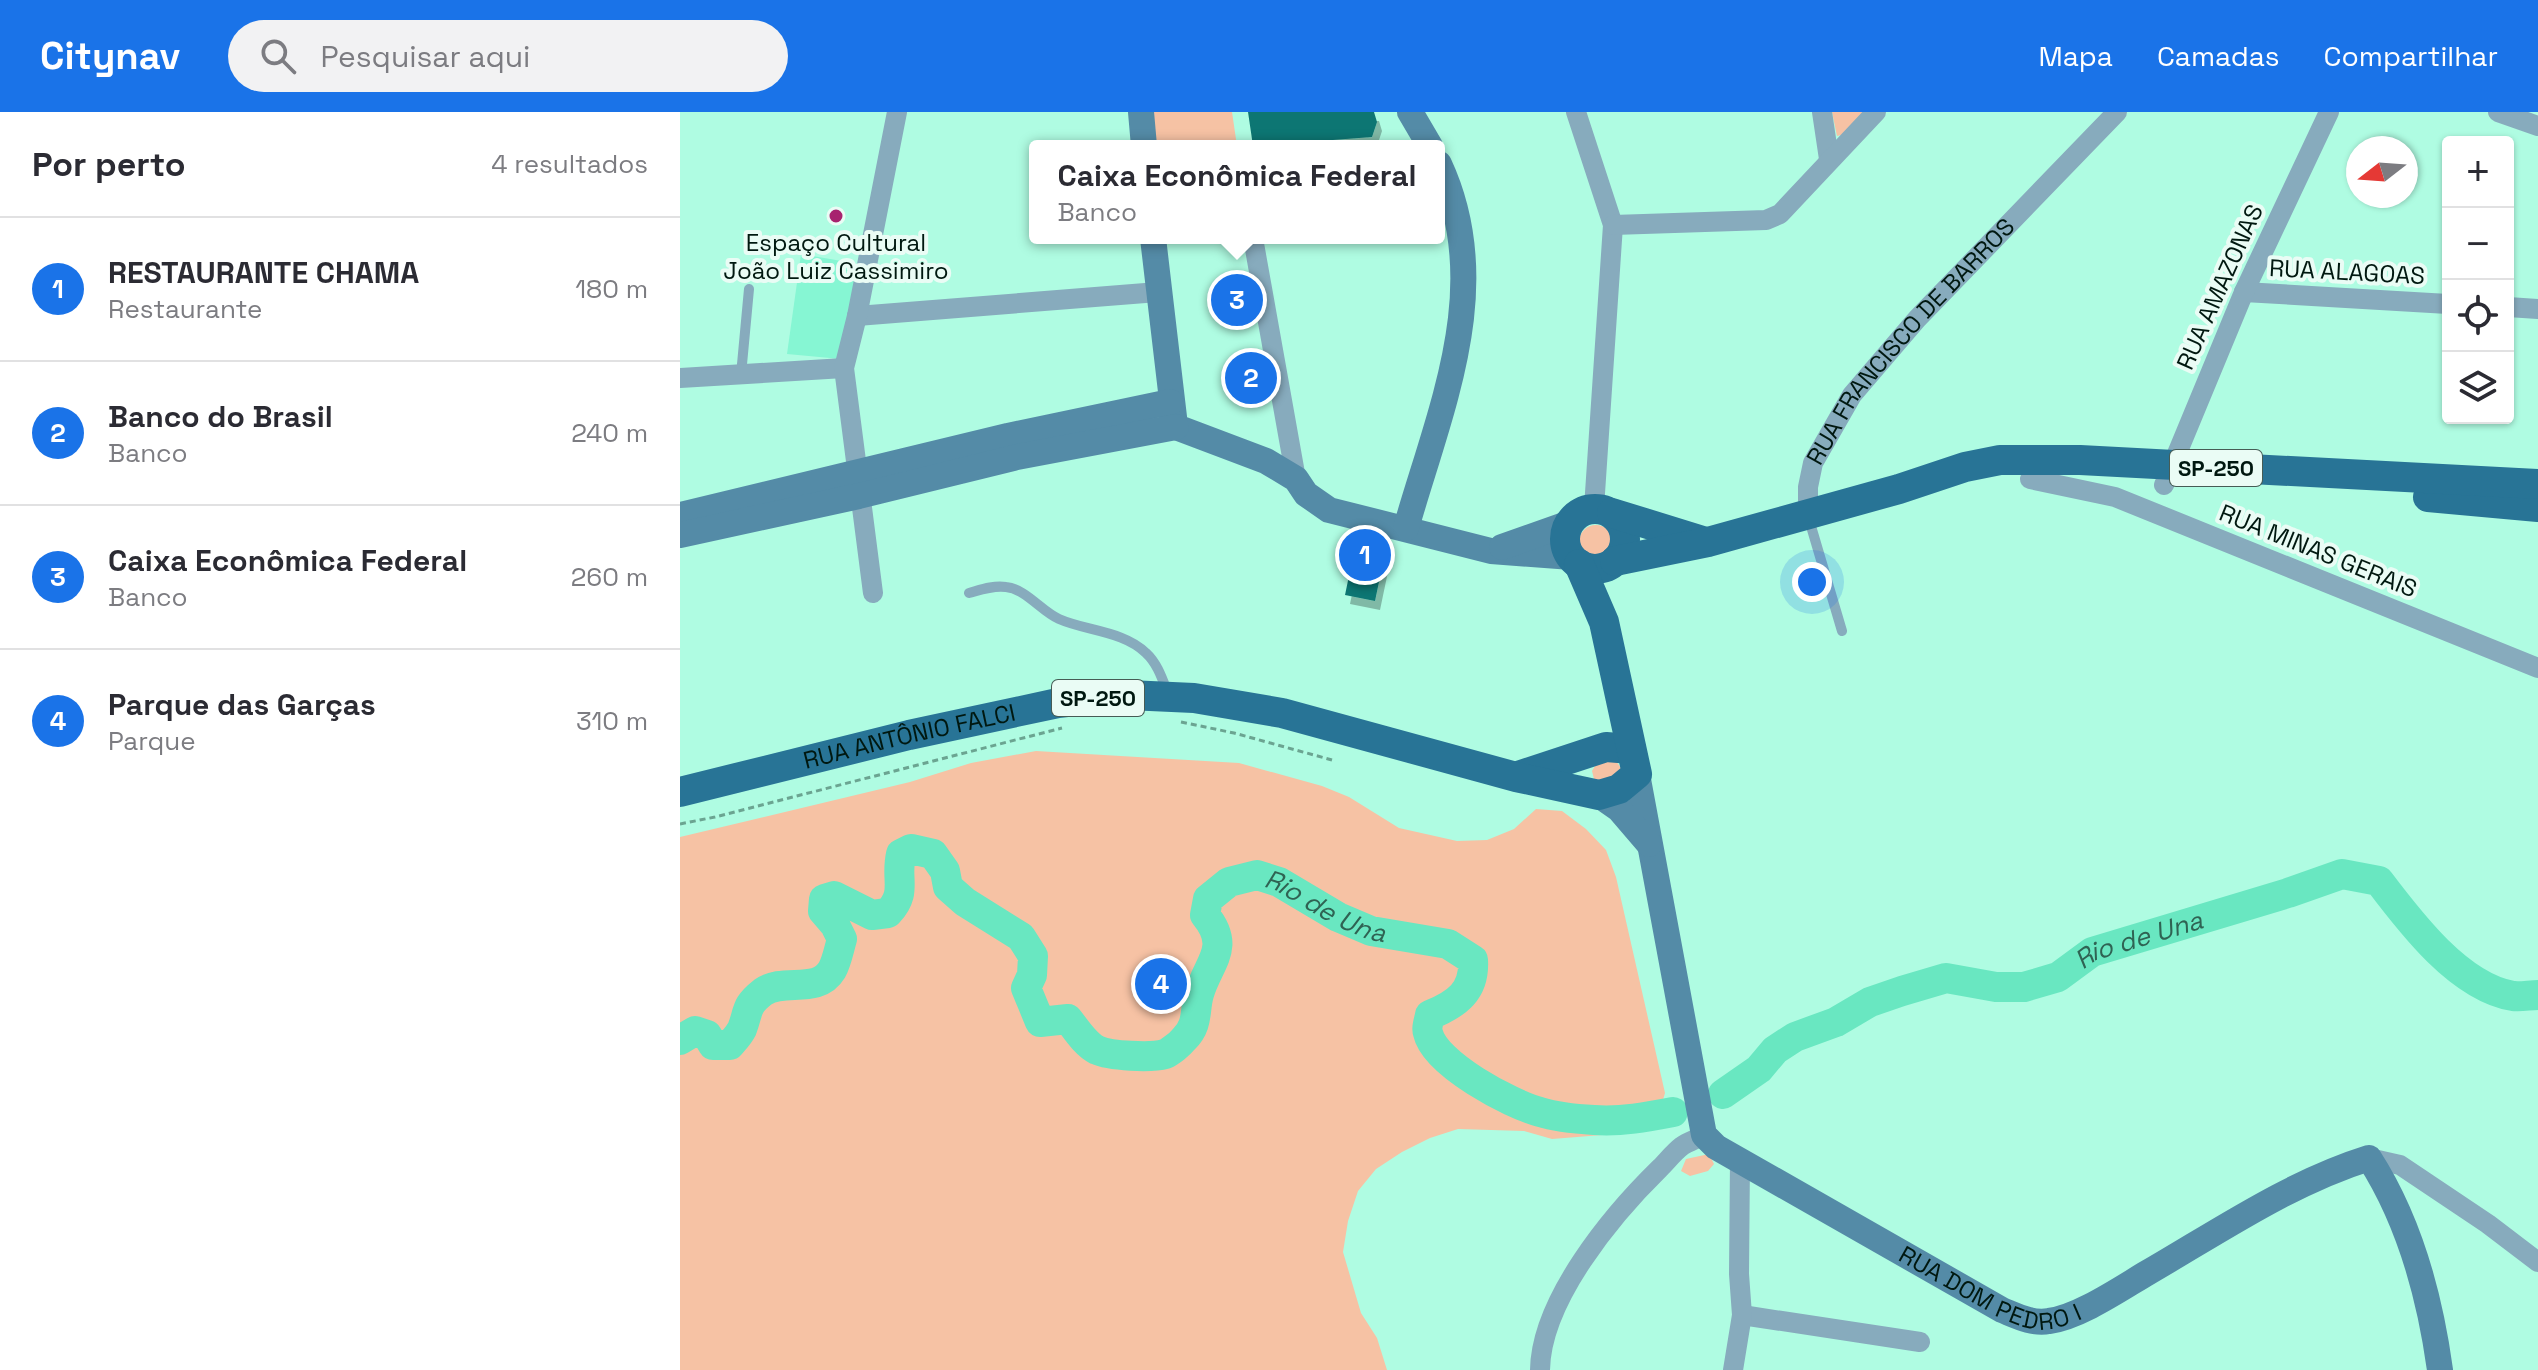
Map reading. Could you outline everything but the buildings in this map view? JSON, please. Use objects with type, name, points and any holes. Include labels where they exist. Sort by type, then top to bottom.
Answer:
[{"type":"main road","points":[[1141,112],[1143,140]]},
{"type":"main road","points":[[1410,112],[1426,140]]},
{"type":"main road","points":[[1406,528],[1453,364],[1464,311],[1465,256],[1456,213],[1445,181]]},
{"type":"main road","points":[[1154,244],[1173,414]]},
{"type":"main road","points":[[680,535],[858,484],[1012,446],[1173,414],[1296,479],[1306,494],[1329,510],[1491,551],[1593,562],[1625,546],[1623,527],[1592,515]]},
{"type":"main road","name":"SP-250","points":[[1593,562],[1708,542],[1899,489],[1965,467],[2000,460],[2097,479]]},
{"type":"main road","name":"SP-250","points":[[1899,489],[2030,479],[2168,475],[2529,495]]},
{"type":"main road","points":[[680,515],[858,484]]},
{"type":"main road","points":[[1491,551],[1592,515],[1708,542]]},
{"type":"main road","points":[[1592,515],[1566,540],[1593,562],[1651,847],[1704,1135]]},
{"type":"main road","name":"RUA ANTÔNIO FALCI","points":[[680,792],[909,735],[1058,703],[1128,695],[1173,709],[1194,698],[1282,713],[1516,777],[1599,795]]},
{"type":"main road","points":[[1621,701],[1594,738],[1586,769],[1589,782],[1599,795],[1629,818],[1651,847]]},
{"type":"main road","points":[[1516,777],[1606,747],[1634,762]]},
{"type":"main road","points":[[1599,795],[1619,789],[1634,762]]},
{"type":"main road","name":"RUA DOM PEDRO I","points":[[1704,1135],[1716,1147],[2002,1310],[2034,1322],[2050,1321],[2071,1314],[2283,1194],[2343,1166],[2369,1158]]},
{"type":"main road","points":[[2369,1158],[2387,1186],[2424,1289],[2440,1370]]},
{"type":"street","points":[[873,593],[844,368],[897,112]]},
{"type":"street","points":[[1576,112],[1613,225],[1592,515]]},
{"type":"street","points":[[1822,112],[1829,159]]},
{"type":"street","points":[[1613,225],[1766,220],[1780,214],[1876,112]]},
{"type":"street","name":"RUA FRANCISCO DE BARROS","points":[[1808,514],[1808,487],[1813,463],[1852,395],[1939,296],[2117,112]]},
{"type":"street","name":"RUA AMAZONAS","points":[[2168,475],[2244,292],[2329,112]]},
{"type":"street","points":[[2498,112],[2538,126]]},
{"type":"street","points":[[1254,244],[1296,479]]},
{"type":"street","points":[[857,316],[1158,292]]},
{"type":"street","name":"RUA ALAGOAS","points":[[2244,292],[2442,304]]},
{"type":"street","points":[[2514,307],[2538,309]]},
{"type":"street","points":[[680,378],[844,368]]},
{"type":"street","name":"RUA MINAS GERAIS","points":[[2097,479],[2538,668]]},
{"type":"street","points":[[1540,1370],[1546,1333],[1580,1264],[1617,1212],[1640,1187],[1682,1146],[1704,1135]]},
{"type":"street","points":[[2369,1158],[2400,1165],[2538,1262]]},
{"type":"street","points":[[1733,1370],[1742,1315],[1739,1274],[1740,1160]]},
{"type":"street","points":[[1742,1315],[1920,1342]]},
{"type":"lane","points":[[741,375],[749,289]]},
{"type":"lane","points":[[1808,514],[1842,631]]},
{"type":"lane","points":[[969,593],[1008,587],[1062,621],[1117,636],[1146,652],[1160,673],[1173,709]]},
{"type":"path","points":[[1173,709],[1234,733],[1332,760]]},
{"type":"path","points":[[680,824],[1069,726]]},
{"type":"shaded area","points":[[1146,112],[1232,112],[1236,140],[1149,140]]},
{"type":"shaded area","points":[[1832,112],[1867,112],[1845,134],[1837,136]]},
{"type":"shaded area","points":[[801,254],[859,264],[841,359],[787,354]]},
{"type":"shaded area","points":[[1596,525],[1608,530],[1613,542],[1608,554],[1596,559],[1584,554],[1579,542],[1584,530]]},
{"type":"shaded area","points":[[1036,751],[1239,763],[1322,786],[1349,797],[1399,828],[1457,841],[1487,840],[1514,829],[1536,809],[1562,811],[1586,829],[1606,850],[1616,877],[1665,1093],[1655,1127],[1627,1133],[1552,1139],[1524,1131],[1458,1129],[1430,1138],[1376,1169],[1358,1191],[1348,1221],[1343,1252],[1361,1313],[1377,1338],[1387,1370],[680,1370],[680,837],[910,782],[971,763]]},
{"type":"shaded area","points":[[1598,761],[1616,761],[1621,768],[1614,784],[1594,779],[1592,771]]},
{"type":"shaded area","points":[[1709,1154],[1714,1164],[1708,1171],[1690,1176],[1681,1171],[1686,1159]]},
{"type":"waterway","name":"Rio de Una","points":[[680,1040],[695,1031],[707,1035],[713,1045],[730,1045],[742,1029],[750,1005],[763,992],[826,978],[834,966],[842,939],[823,911],[824,899],[834,896],[872,915],[888,913],[898,899],[901,854],[911,849],[933,854],[945,871],[948,887],[965,902],[1021,937],[1033,956],[1032,975],[1026,988],[1040,1022],[1068,1019],[1097,1050],[1121,1055],[1159,1055],[1167,1053],[1182,1041],[1194,1023],[1199,994],[1216,955],[1217,937],[1205,915],[1208,899],[1229,882],[1257,875],[1279,882],[1338,917],[1371,931],[1448,944],[1473,960],[1467,988],[1456,1001],[1430,1015],[1427,1031],[1444,1057],[1493,1092],[1527,1108],[1574,1118],[1624,1120],[1673,1112]]},
{"type":"waterway","name":"Rio de Una","points":[[1723,1094],[1759,1069],[1775,1050],[1795,1037],[1836,1022],[1870,1002],[1946,978],[1996,987],[2024,987],[2058,977],[2092,952],[2342,874],[2379,881],[2437,950],[2474,980],[2513,996],[2538,995]]},
{"type":"place","name":"Espaço Cultural João Luiz Cassimiro","points":[[836,216]]},
{"type":"place","name":"Caixa Econômica Federal","points":[[1237,300]]},
{"type":"place","name":"Banco do Brasil","points":[[1251,378]]},
{"type":"place","name":"RESTAURANTE CHAMA","points":[[1365,555]]},
{"type":"place","name":"Parque das Garças","points":[[1161,984]]}]
